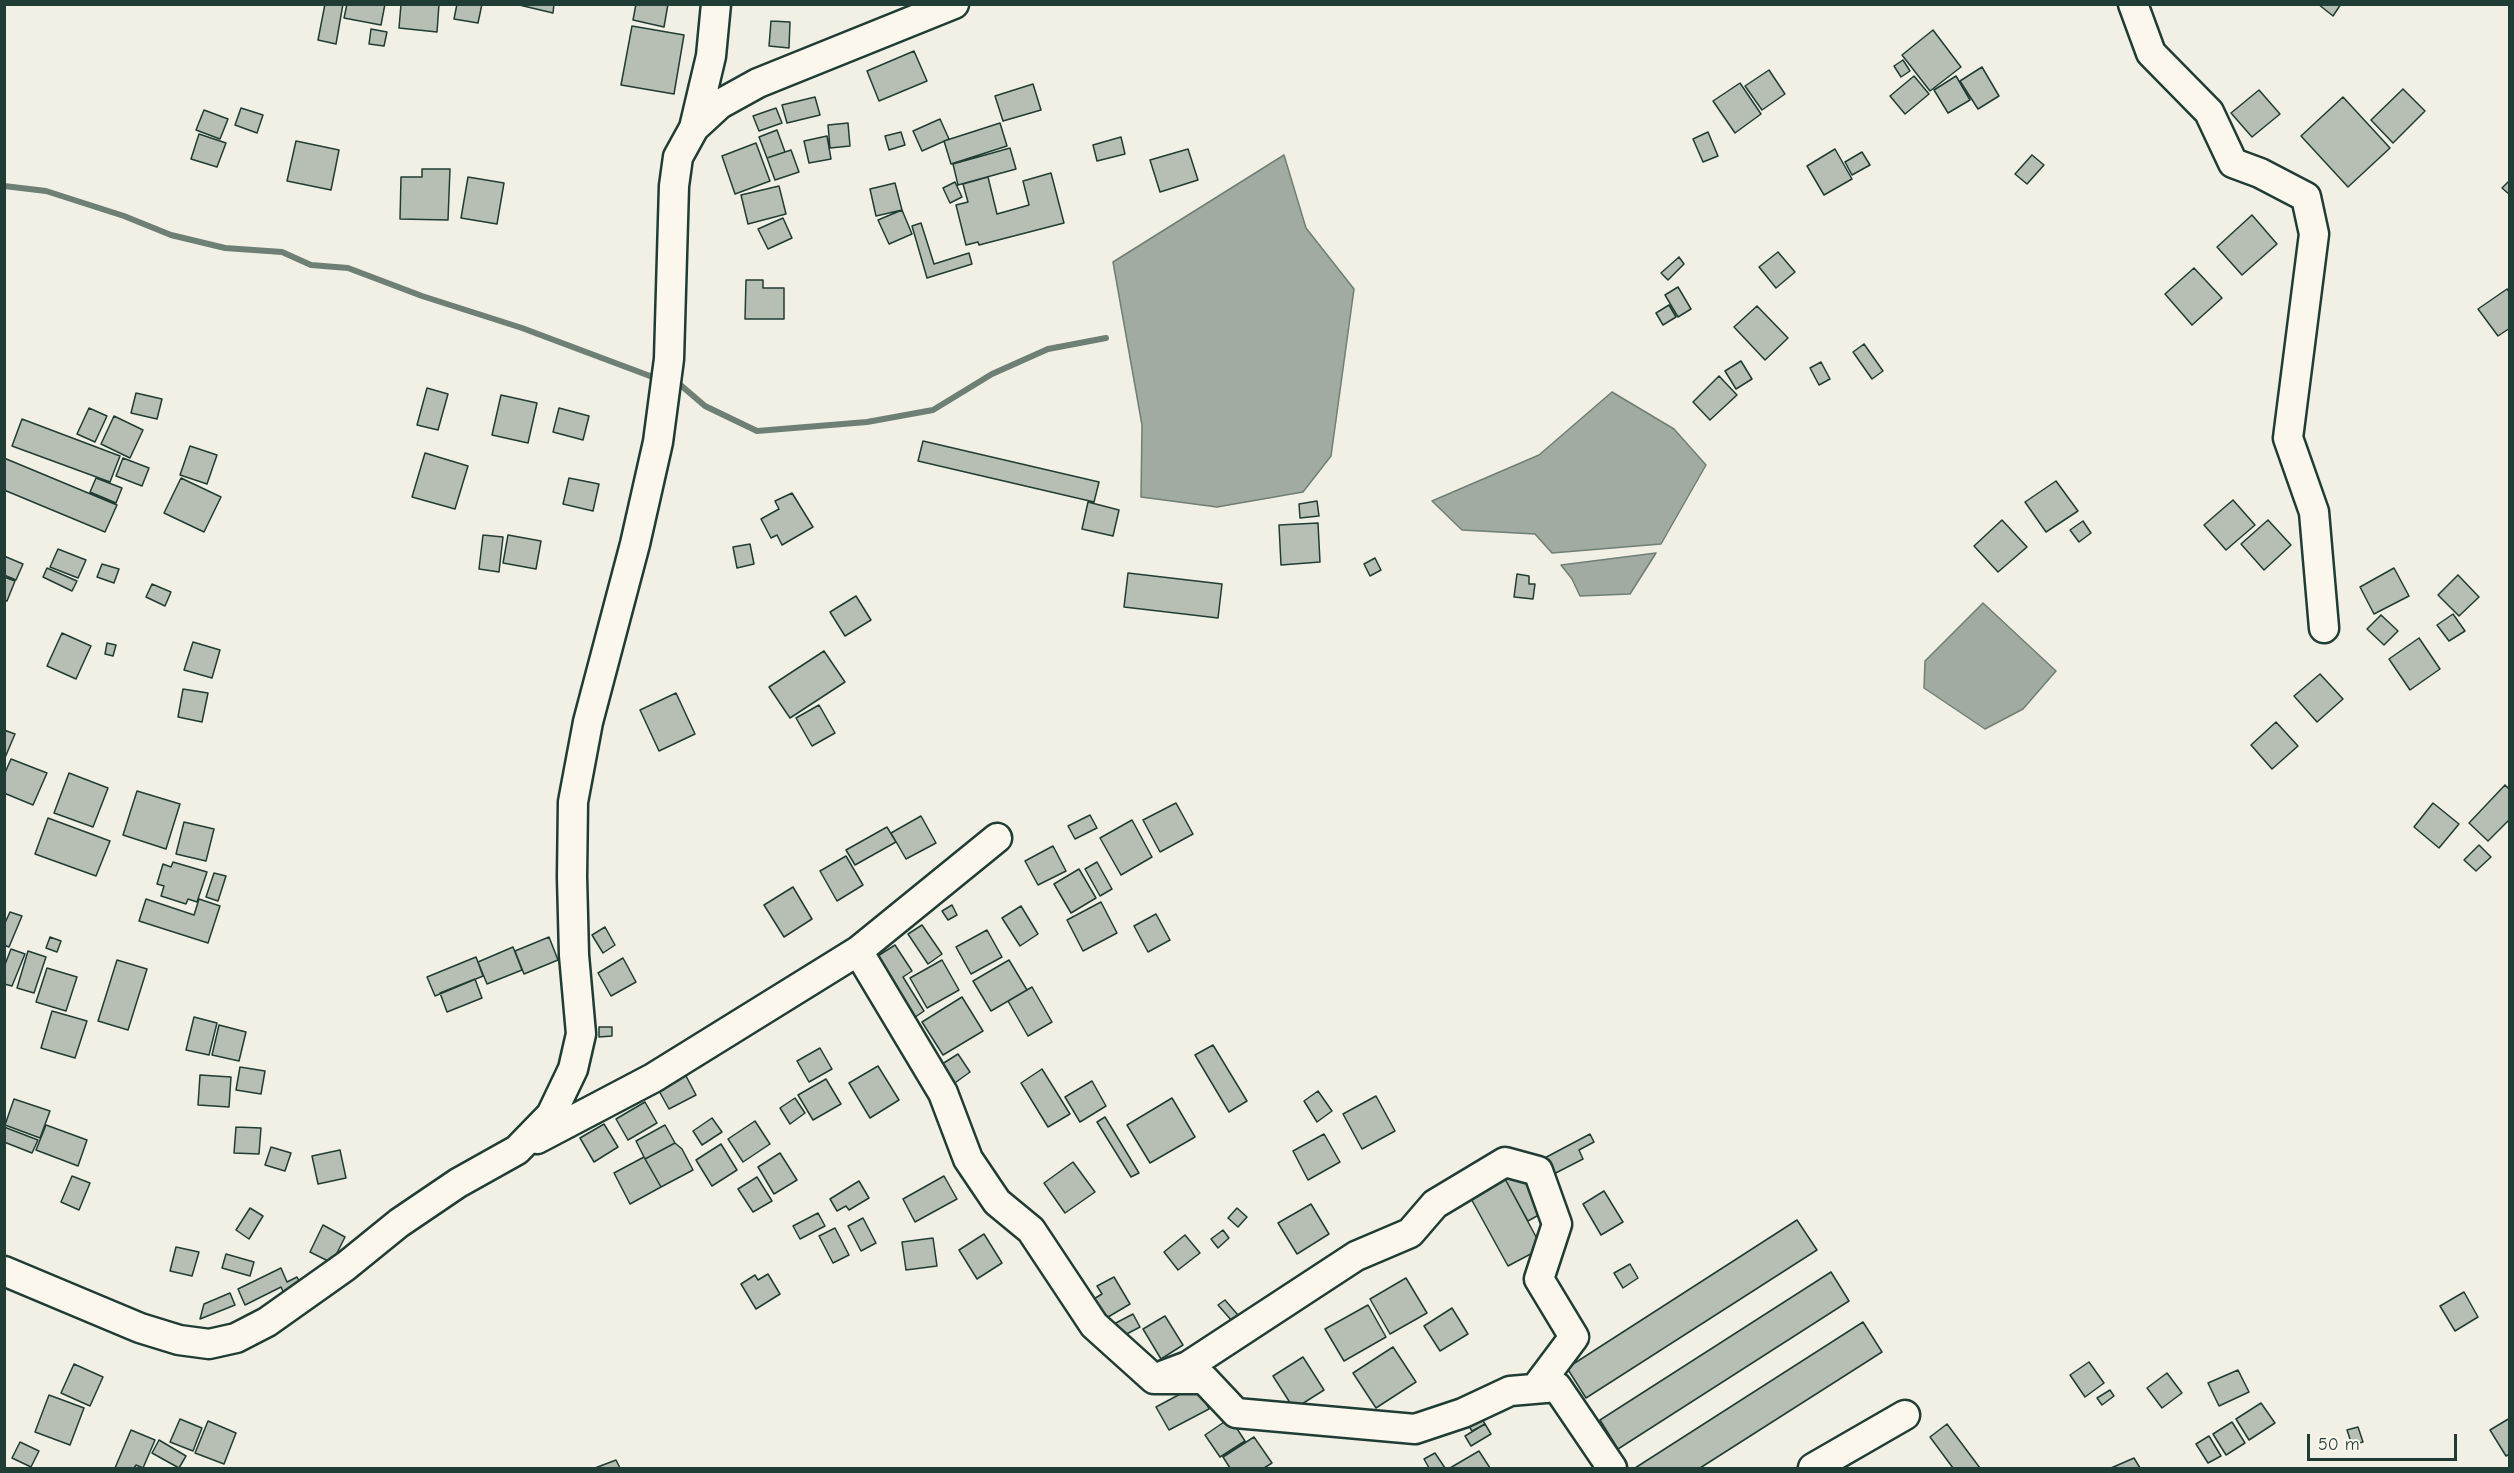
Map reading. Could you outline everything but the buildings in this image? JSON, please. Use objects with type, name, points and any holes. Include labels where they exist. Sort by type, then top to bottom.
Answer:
[{"type":"street","points":[[517,1150],[551,1114],[573,1069],[581,1034],[574,944],[573,802],[588,722],[650,486],[669,359],[674,186],[678,157],[694,128],[711,56],[716,4]]},
{"type":"street","points":[[694,128],[720,104],[758,83],[954,4]]},
{"type":"street","points":[[2133,4],[2151,53],[2209,112],[2233,163],[2260,173],[2306,197],[2314,234],[2288,438],[2314,512],[2324,628]]},
{"type":"street","points":[[4,1271],[140,1328],[179,1340],[209,1344],[236,1338],[267,1322],[346,1266],[399,1223],[458,1184],[653,1078],[858,951],[997,838]]},
{"type":"street","points":[[858,951],[943,1093],[968,1159],[974,1168],[998,1202],[1031,1230],[1094,1325],[1154,1379],[1204,1379],[1236,1413],[1415,1429],[1463,1413],[1510,1391],[1557,1387],[1612,1468]]},
{"type":"street","points":[[1154,1379],[1188,1366],[1356,1256],[1410,1233],[1435,1204],[1505,1162],[1538,1171],[1557,1224],[1539,1279],[1574,1337],[1535,1389]]},
{"type":"street","points":[[1813,1468],[1905,1415]]},
{"type":"shaded area","points":[[1284,155],[1306,228],[1354,289],[1331,456],[1303,492],[1217,507],[1141,497],[1142,425],[1113,262]]},
{"type":"shaded area","points":[[1612,392],[1674,429],[1706,465],[1661,544],[1552,553],[1535,534],[1462,530],[1432,501],[1539,455]]},
{"type":"shaded area","points":[[1656,553],[1630,594],[1580,596],[1572,579],[1561,565]]},
{"type":"shaded area","points":[[1983,603],[2056,671],[2023,709],[1985,729],[1924,688],[1925,661]]},
{"type":"waterway","points":[[4,186],[46,191],[124,216],[171,235],[225,248],[282,252],[311,265],[348,268],[422,296],[522,328],[658,379]]},
{"type":"waterway","points":[[674,381],[705,406],[757,431],[867,422],[933,410],[992,374],[1048,349],[1106,338]]}]
